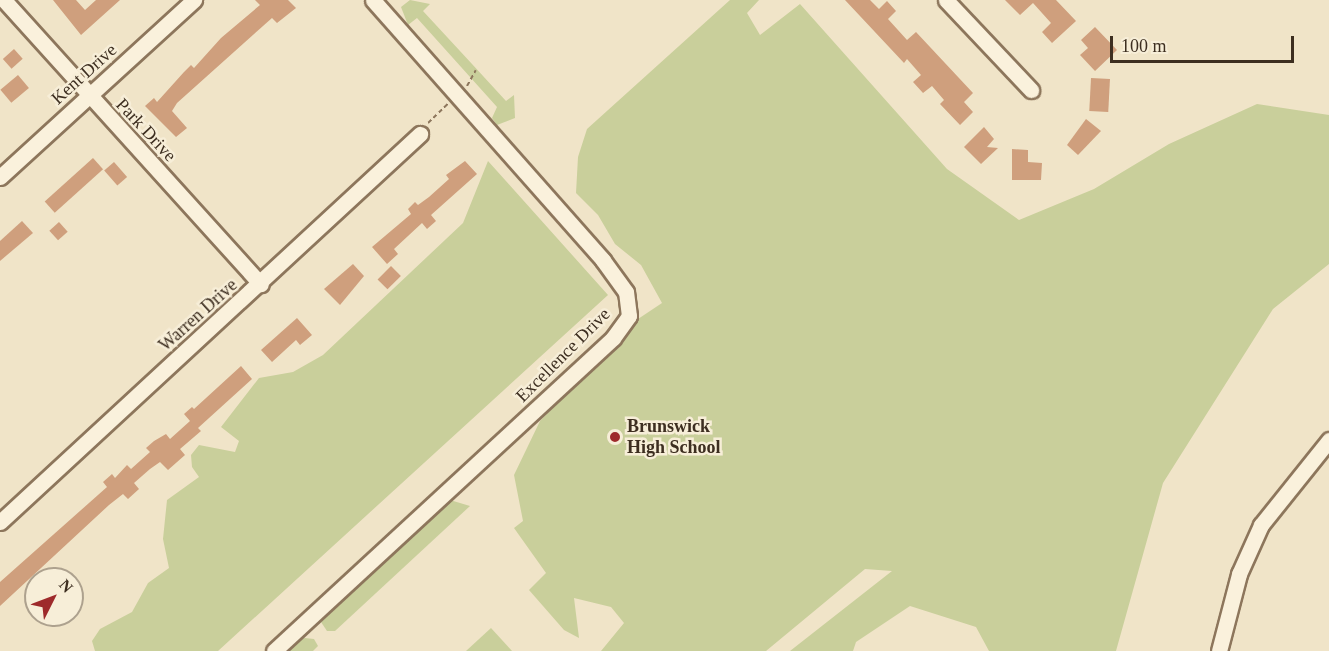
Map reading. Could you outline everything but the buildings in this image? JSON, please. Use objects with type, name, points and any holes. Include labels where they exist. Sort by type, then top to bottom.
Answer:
[{"type":"street","name":"Park Drive","points":[[4,0],[261,284]]},
{"type":"street","name":"Kent Drive","points":[[0,177],[194,0]]},
{"type":"street","name":"Excellence Drive","points":[[274,651],[604,346],[628,316],[626,292],[603,260],[374,0]]},
{"type":"street","points":[[946,0],[1031,90]]},
{"type":"street","name":"Warren Drive","points":[[0,522],[261,284],[420,134]]},
{"type":"street","points":[[1219,651],[1239,574],[1261,525],[1329,440]]},
{"type":"green space","points":[[410,0],[430,4],[423,11],[506,101],[514,95],[515,118],[497,125],[492,118],[497,107],[417,18],[408,25],[401,7]]},
{"type":"green space","points":[[730,0],[759,0],[747,13],[760,35],[800,4],[947,169],[1019,220],[1094,189],[1169,144],[1257,104],[1329,115],[1329,264],[1273,309],[1163,483],[1116,651],[989,651],[976,627],[910,606],[856,642],[853,651],[790,651],[892,571],[865,569],[766,651],[601,651],[624,623],[611,607],[574,598],[579,638],[564,630],[529,590],[546,573],[514,528],[523,521],[514,475],[540,421],[638,319],[662,303],[641,265],[615,244],[598,215],[576,193],[578,157],[587,129]]},
{"type":"green space","points":[[488,161],[608,295],[218,651],[95,651],[92,641],[100,629],[132,612],[148,583],[169,568],[163,539],[167,500],[199,477],[192,467],[191,455],[199,445],[235,452],[239,441],[221,427],[259,378],[293,372],[323,355],[463,223]]},
{"type":"green space","points":[[450,500],[470,506],[335,631],[327,631],[321,622],[323,616]]},
{"type":"green space","points":[[491,628],[512,651],[466,651]]},
{"type":"green space","points":[[314,639],[318,646],[313,651],[284,651],[296,640]]},
{"type":"place","name":"Brunswick High School","points":[[615,437]]}]
